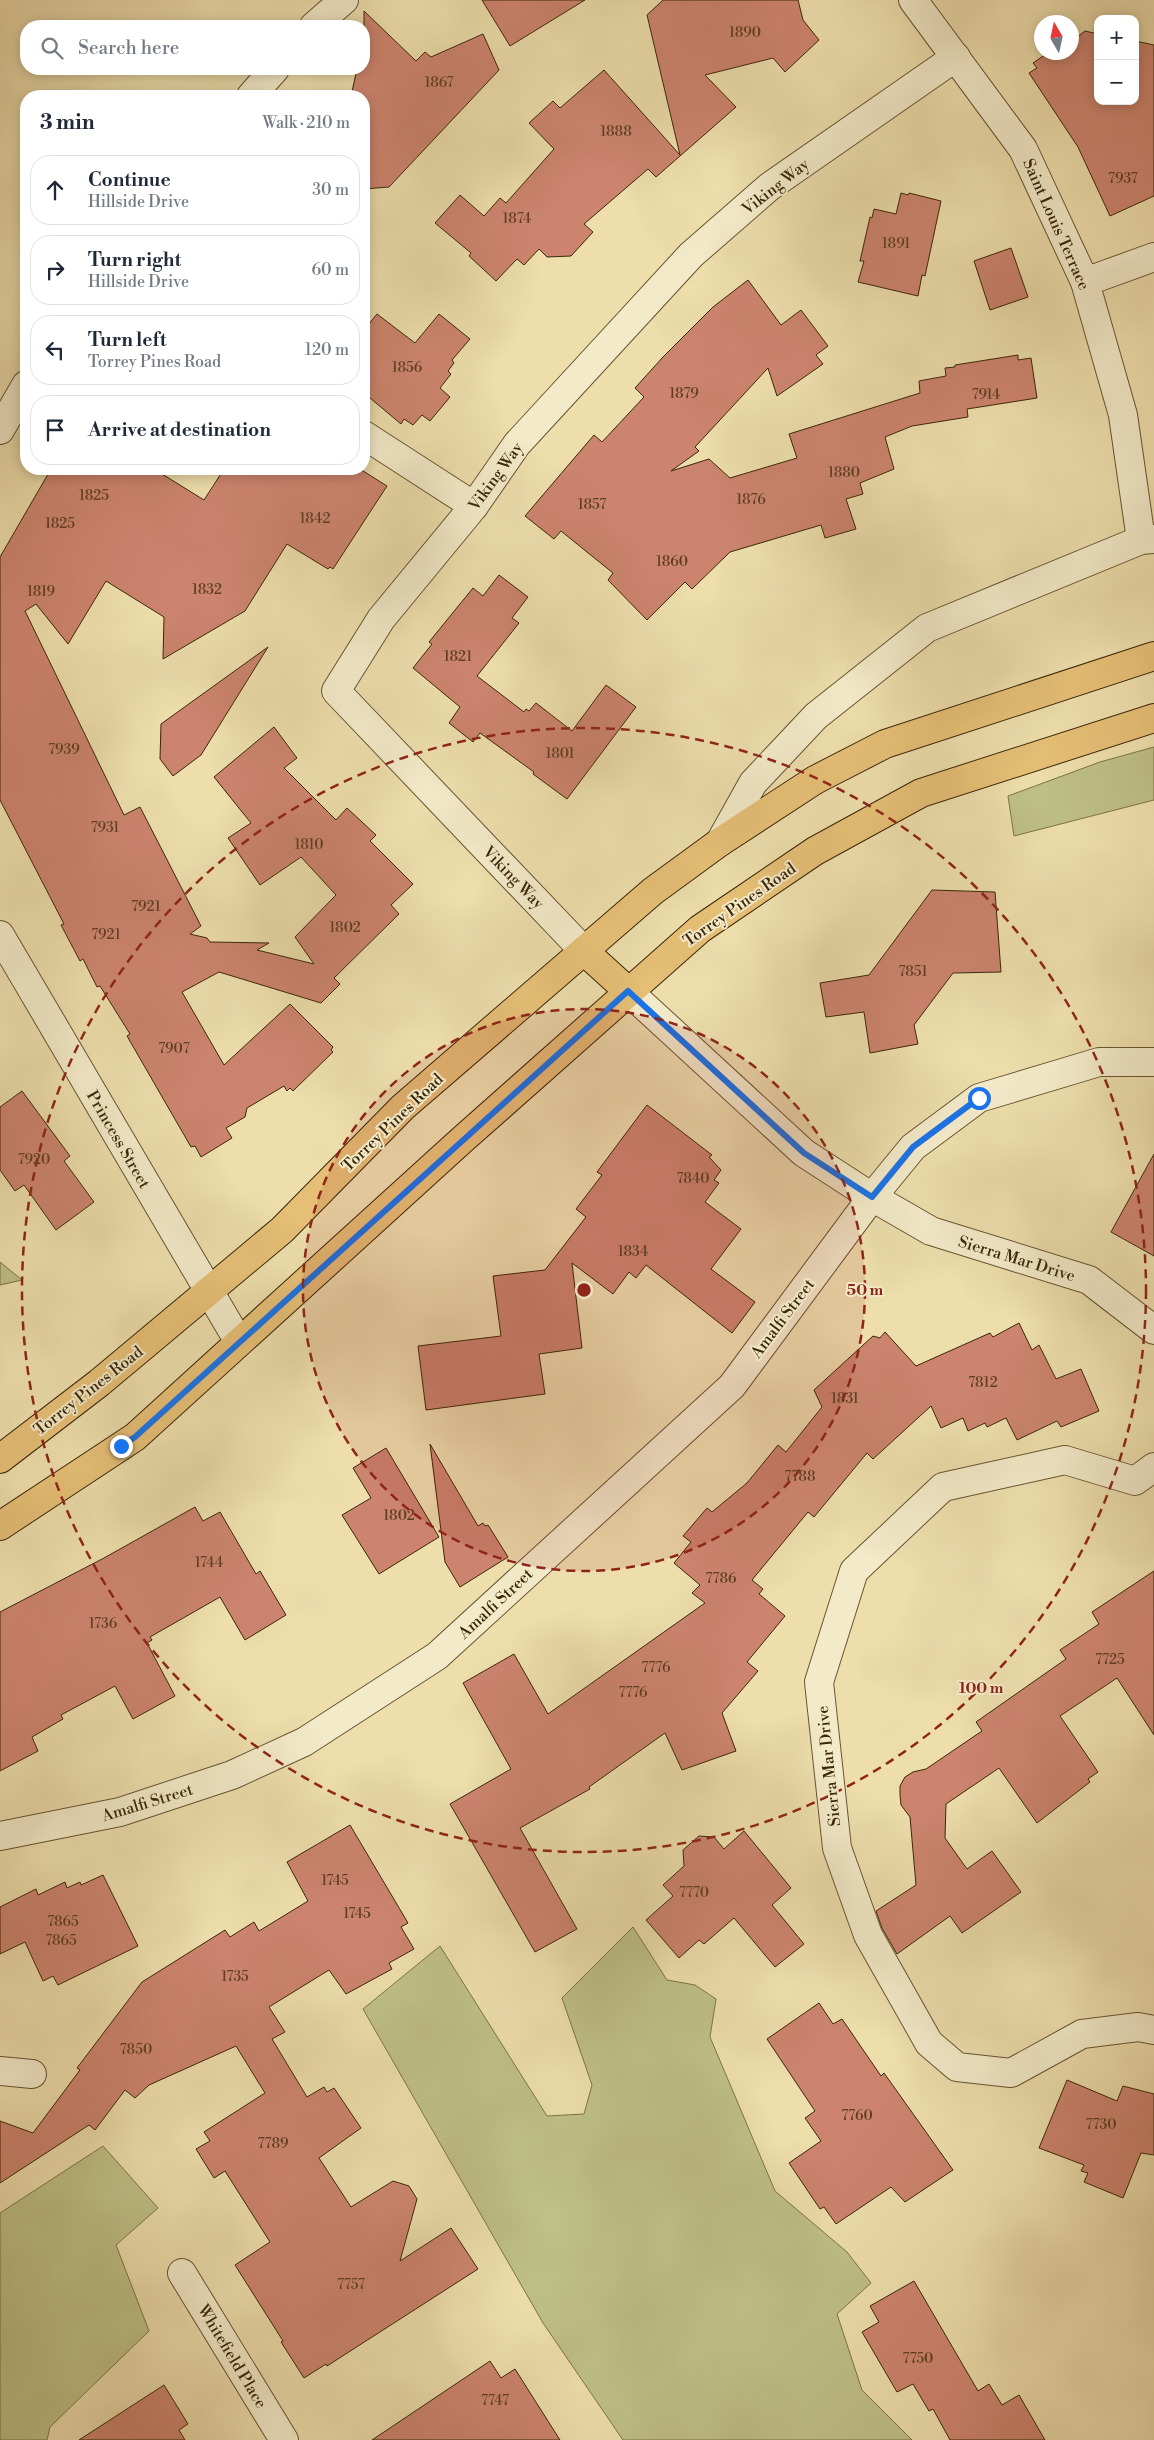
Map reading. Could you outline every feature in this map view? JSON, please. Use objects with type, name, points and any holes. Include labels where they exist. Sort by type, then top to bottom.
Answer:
[{"type":"main road","name":"Torrey Pines Road","points":[[0,1458],[99,1383],[282,1230],[404,1108],[653,891],[720,842],[815,780],[885,744],[1154,656]]},
{"type":"main road","name":"Torrey Pines Road","points":[[0,1526],[135,1437],[628,991],[700,929],[815,851],[921,793],[1154,718]]},
{"type":"main road","points":[[584,951],[628,991]]},
{"type":"street","points":[[321,20],[344,0]]},
{"type":"street","name":"Saint Louis Terrace","points":[[913,0],[1023,149],[1085,282],[1122,415],[1148,539]]},
{"type":"street","name":"Viking Way","points":[[584,951],[336,691],[381,619],[474,506],[517,444],[690,255],[769,187],[956,56]]},
{"type":"street","points":[[256,90],[270,75]]},
{"type":"street","points":[[1085,282],[1154,257]]},
{"type":"street","points":[[0,430],[20,395]]},
{"type":"street","points":[[370,440],[474,506]]},
{"type":"street","points":[[720,842],[753,783],[816,716],[926,628],[1148,539]]},
{"type":"street","name":"Princess Street","points":[[0,935],[239,1342]]},
{"type":"street","name":"Sierra Mar Drive","points":[[628,991],[804,1153],[872,1197],[931,1231],[1089,1280],[1154,1330]]},
{"type":"street","name":"Amalfi Street","points":[[0,1836],[120,1812],[232,1776],[304,1742],[437,1656],[732,1386],[872,1197],[913,1147],[979,1098],[1099,1062],[1154,1062]]},
{"type":"street","name":"Sierra Mar Drive","points":[[1154,1467],[1135,1481],[1065,1460],[943,1487],[854,1571],[819,1682],[837,1848],[868,1935],[929,2043],[957,2067],[1011,2073],[1082,2034],[1138,2027],[1154,2030]]},
{"type":"street","points":[[0,2071],[32,2074]]},
{"type":"street","name":"Whitefield Place","points":[[182,2273],[284,2440]]},
{"type":"green space","points":[[1154,747],[1154,800],[1014,836],[1008,796],[1100,762]]},
{"type":"green space","points":[[0,1262],[22,1280],[0,1285]]},
{"type":"green space","points":[[633,1927],[667,1980],[695,1985],[716,1999],[710,2037],[775,2191],[847,2252],[871,2283],[837,2314],[862,2390],[912,2440],[623,2440],[543,2323],[363,2009],[440,1946],[547,2116],[584,2114],[592,2085],[562,1998]]},
{"type":"green space","points":[[103,2146],[158,2208],[116,2245],[149,2331],[50,2427],[47,2440],[0,2440],[0,2213]]},
{"type":"building","points":[[482,0],[585,0],[510,46]]},
{"type":"building","points":[[663,0],[798,0],[803,20],[819,40],[785,72],[773,58],[705,75],[736,107],[656,177],[648,169],[584,224],[593,232],[571,256],[547,257],[539,249],[524,265],[517,259],[496,281],[469,256],[471,253],[435,223],[460,195],[484,216],[500,198],[506,203],[554,149],[529,123],[553,101],[560,108],[604,70],[680,155],[647,15]]},
{"type":"building","points":[[364,11],[416,61],[425,52],[431,57],[483,34],[499,70],[389,187],[370,189],[370,90],[352,90],[356,75],[370,75],[370,20],[364,20]]},
{"type":"building","points":[[1085,31],[1094,33],[1094,105],[1139,105],[1139,42],[1154,45],[1154,196],[1110,216],[1078,147],[1029,73],[1037,68],[1033,63],[1037,60],[1079,60],[1079,36]]},
{"type":"building","points":[[901,193],[908,195],[909,193],[941,201],[925,276],[922,275],[918,296],[858,282],[864,261],[860,261],[870,217],[872,218],[874,209],[896,214]]},
{"type":"building","points":[[1011,248],[1028,297],[990,310],[974,261]]},
{"type":"building","points":[[748,280],[781,325],[801,310],[828,346],[816,355],[823,364],[777,396],[768,368],[695,447],[699,451],[671,471],[709,459],[730,478],[797,458],[789,434],[920,393],[919,381],[946,376],[945,368],[955,367],[955,365],[1018,355],[1018,360],[1031,358],[1037,398],[967,409],[968,417],[912,426],[885,437],[894,469],[860,483],[863,494],[846,499],[856,529],[825,538],[821,525],[730,552],[692,589],[685,582],[647,620],[608,580],[613,573],[561,531],[554,539],[525,516],[594,435],[602,442],[644,397],[635,388],[663,357],[713,307]]},
{"type":"building","points":[[377,314],[415,343],[439,314],[470,339],[452,360],[454,363],[448,371],[451,374],[440,388],[450,397],[430,421],[422,415],[413,425],[404,419],[401,424],[370,398],[370,323]]},
{"type":"building","points":[[48,475],[164,475],[204,500],[220,475],[370,475],[387,486],[333,569],[330,567],[328,569],[287,544],[245,611],[163,659],[164,617],[106,581],[68,644],[36,604],[25,611],[124,815],[140,807],[201,926],[190,934],[207,938],[210,942],[269,943],[257,950],[314,964],[295,937],[336,895],[301,857],[260,885],[228,838],[251,823],[214,777],[274,727],[297,758],[284,768],[336,820],[347,808],[376,835],[370,841],[413,884],[391,905],[399,914],[334,978],[340,984],[321,1003],[219,972],[182,992],[224,1065],[290,1004],[333,1047],[331,1050],[333,1052],[293,1091],[290,1088],[287,1091],[284,1086],[247,1108],[245,1117],[226,1128],[232,1138],[201,1157],[195,1146],[191,1147],[127,1036],[130,1034],[100,986],[97,987],[83,959],[80,961],[61,925],[64,924],[0,800],[0,557]]},
{"type":"building","points":[[499,575],[528,597],[512,618],[519,623],[477,676],[524,712],[526,709],[529,711],[536,703],[572,731],[606,685],[636,707],[567,799],[533,774],[534,772],[480,733],[473,742],[449,723],[460,707],[413,668],[432,644],[429,642],[473,588],[483,596]]},
{"type":"building","points":[[268,647],[201,755],[173,776],[160,759],[161,724]]},
{"type":"building","points":[[932,890],[995,892],[1001,972],[953,973],[914,1025],[918,1044],[870,1053],[864,1012],[826,1017],[820,983],[869,975]]},
{"type":"building","points":[[22,1091],[70,1156],[64,1161],[94,1202],[56,1230],[24,1185],[15,1191],[0,1170],[0,1107]]},
{"type":"building","points":[[647,1105],[712,1155],[709,1157],[721,1170],[714,1180],[719,1183],[705,1202],[741,1229],[711,1269],[755,1302],[732,1333],[646,1265],[636,1278],[629,1272],[613,1294],[572,1263],[582,1348],[539,1354],[545,1394],[426,1410],[418,1346],[501,1336],[493,1276],[545,1270],[586,1217],[576,1209],[602,1175],[597,1172]]},
{"type":"building","points":[[1154,1154],[1154,1256],[1111,1232]]},
{"type":"building","points":[[1019,1323],[1032,1350],[1039,1345],[1056,1379],[1081,1369],[1099,1411],[1061,1427],[1057,1421],[1017,1440],[1006,1418],[987,1427],[985,1423],[968,1431],[963,1418],[941,1428],[931,1406],[873,1459],[867,1453],[814,1517],[808,1512],[752,1580],[763,1589],[759,1594],[785,1616],[747,1662],[758,1671],[722,1713],[736,1751],[682,1770],[665,1733],[589,1787],[590,1789],[520,1828],[577,1929],[535,1952],[450,1804],[511,1769],[463,1683],[514,1654],[548,1714],[705,1603],[692,1593],[700,1585],[674,1563],[691,1542],[683,1536],[707,1508],[712,1512],[747,1483],[778,1445],[786,1452],[822,1407],[814,1390],[873,1336],[880,1338],[885,1332],[916,1366],[990,1333],[993,1337]]},
{"type":"building","points":[[430,1444],[478,1526],[483,1523],[485,1526],[488,1525],[508,1557],[460,1587],[445,1562]]},
{"type":"building","points":[[386,1448],[439,1537],[379,1574],[342,1515],[371,1498],[353,1468]]},
{"type":"building","points":[[195,1507],[203,1521],[220,1512],[256,1574],[260,1571],[286,1615],[245,1640],[220,1597],[150,1637],[152,1640],[147,1643],[175,1696],[133,1719],[115,1686],[61,1715],[63,1719],[32,1737],[38,1751],[0,1771],[0,1612],[104,1558]]},
{"type":"building","points":[[1154,1571],[1154,1735],[1117,1678],[1060,1716],[1098,1772],[1088,1779],[1090,1782],[1037,1823],[999,1768],[946,1804],[945,1838],[967,1869],[992,1851],[1021,1892],[962,1933],[950,1916],[897,1954],[882,1928],[876,1911],[916,1885],[910,1817],[901,1805],[900,1786],[905,1777],[913,1772],[926,1769],[982,1731],[976,1722],[1066,1659],[1060,1650],[1099,1624],[1092,1612]]},
{"type":"building","points":[[350,1825],[408,1923],[401,1927],[414,1949],[389,1963],[392,1969],[346,1994],[329,1970],[269,2007],[285,2032],[272,2039],[307,2097],[324,2087],[327,2092],[334,2088],[361,2128],[319,2158],[351,2207],[393,2181],[409,2186],[417,2199],[400,2261],[451,2228],[478,2269],[327,2366],[326,2364],[304,2378],[235,2265],[270,2242],[225,2171],[214,2178],[196,2149],[210,2141],[204,2132],[265,2093],[236,2046],[149,2085],[135,2098],[125,2090],[95,2130],[89,2125],[0,2183],[0,2121],[33,2133],[80,2070],[77,2068],[142,1982],[225,1930],[230,1937],[254,1922],[259,1931],[308,1901],[287,1862]]},
{"type":"building","points":[[744,1831],[791,1888],[772,1905],[804,1944],[775,1967],[734,1918],[704,1944],[699,1940],[679,1958],[646,1920],[673,1896],[663,1885],[684,1866],[683,1850],[699,1836],[714,1837],[724,1849]]},
{"type":"building","points":[[103,1875],[138,1946],[58,1985],[53,1976],[43,1981],[25,1942],[0,1954],[0,1907],[36,1889],[38,1895],[65,1882],[67,1888],[80,1882],[81,1885]]},
{"type":"building","points":[[819,2003],[833,2024],[842,2019],[881,2076],[884,2073],[953,2170],[905,2202],[891,2187],[836,2224],[824,2207],[820,2209],[789,2163],[821,2141],[805,2118],[815,2111],[767,2039]]},
{"type":"building","points":[[1067,2080],[1117,2101],[1123,2086],[1154,2094],[1154,2155],[1141,2153],[1123,2198],[1084,2182],[1088,2173],[1081,2171],[1084,2165],[1039,2148]]},
{"type":"building","points":[[914,2281],[978,2391],[989,2384],[1002,2405],[1019,2395],[1045,2440],[950,2440],[933,2409],[929,2411],[913,2384],[897,2392],[862,2332],[879,2322],[870,2306]]},
{"type":"building","points":[[490,2361],[501,2378],[515,2369],[560,2440],[372,2440]]},
{"type":"building","points":[[164,2385],[188,2424],[179,2430],[185,2440],[79,2440]]},
{"type":"route","points":[[121,1446],[135,1437],[628,991],[804,1153],[872,1197],[913,1147],[979,1098]]}]
